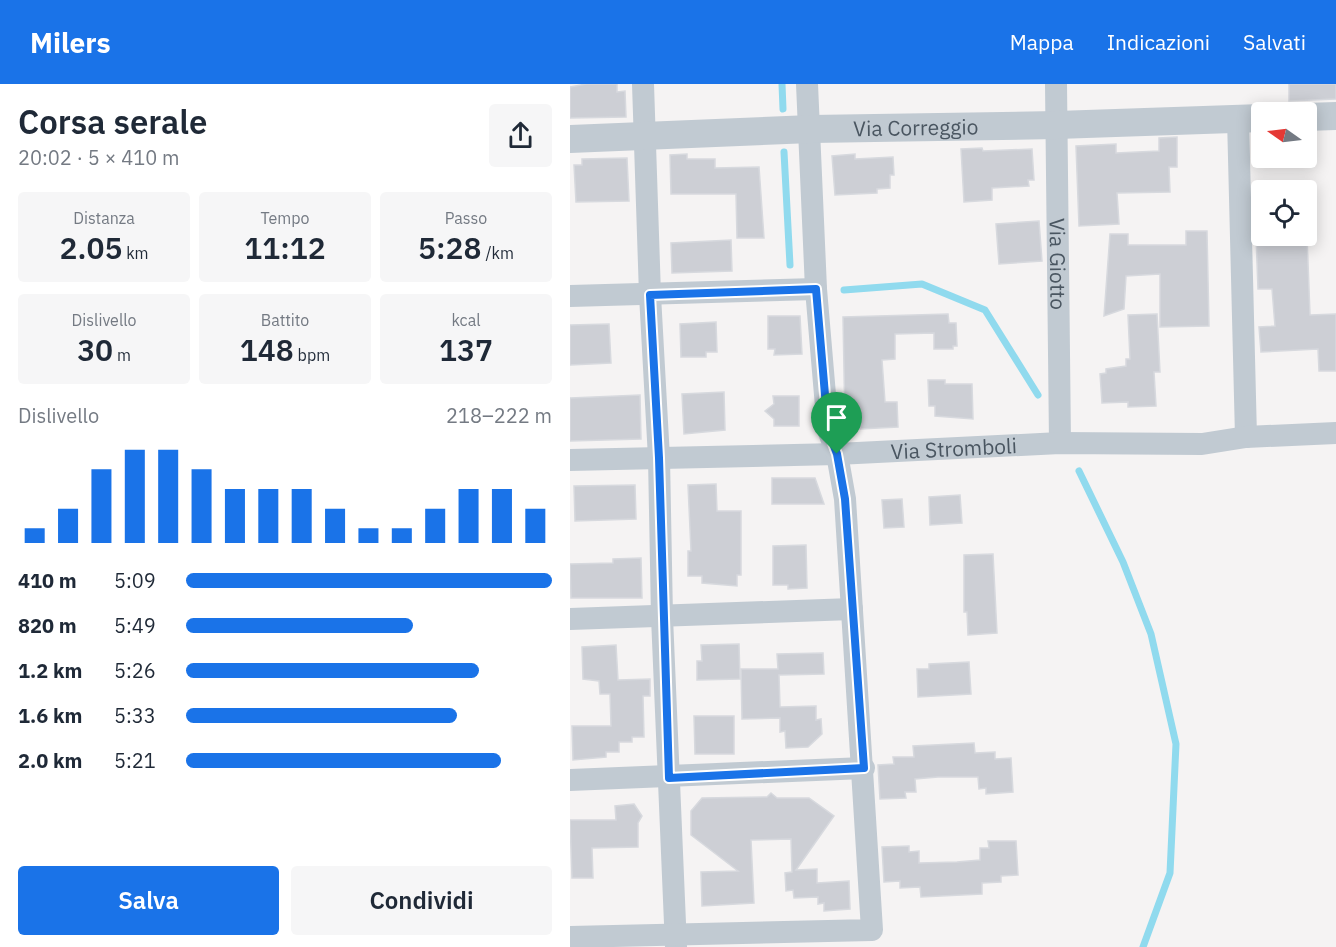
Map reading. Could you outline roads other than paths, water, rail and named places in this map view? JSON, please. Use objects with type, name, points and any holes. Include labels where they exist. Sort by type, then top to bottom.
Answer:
[{"type":"street","points":[[643,84],[676,941]]},
{"type":"street","points":[[570,937],[676,941],[872,930],[864,768],[845,499],[837,454],[828,430],[816,289],[811,129],[807,84]]},
{"type":"street","name":"Via Giotto","points":[[1056,84],[1060,443]]},
{"type":"street","points":[[1317,117],[1336,116]]},
{"type":"street","points":[[1246,437],[1250,118]]},
{"type":"street","name":"Via Correggio","points":[[570,139],[811,129],[1057,125],[1250,118]]},
{"type":"street","points":[[570,296],[816,289]]},
{"type":"street","name":"Via Stromboli","points":[[570,460],[837,454],[1060,443],[1202,444],[1246,437],[1336,433]]},
{"type":"street","points":[[570,619],[852,609]]},
{"type":"street","points":[[570,780],[669,778],[864,768]]},
{"type":"waterway","points":[[782,84],[783,109]]},
{"type":"waterway","points":[[784,152],[790,265]]},
{"type":"waterway","points":[[844,290],[922,284],[985,310],[1038,395]]},
{"type":"waterway","points":[[1079,471],[1123,562],[1151,634],[1176,744],[1170,873],[1143,947]]}]
